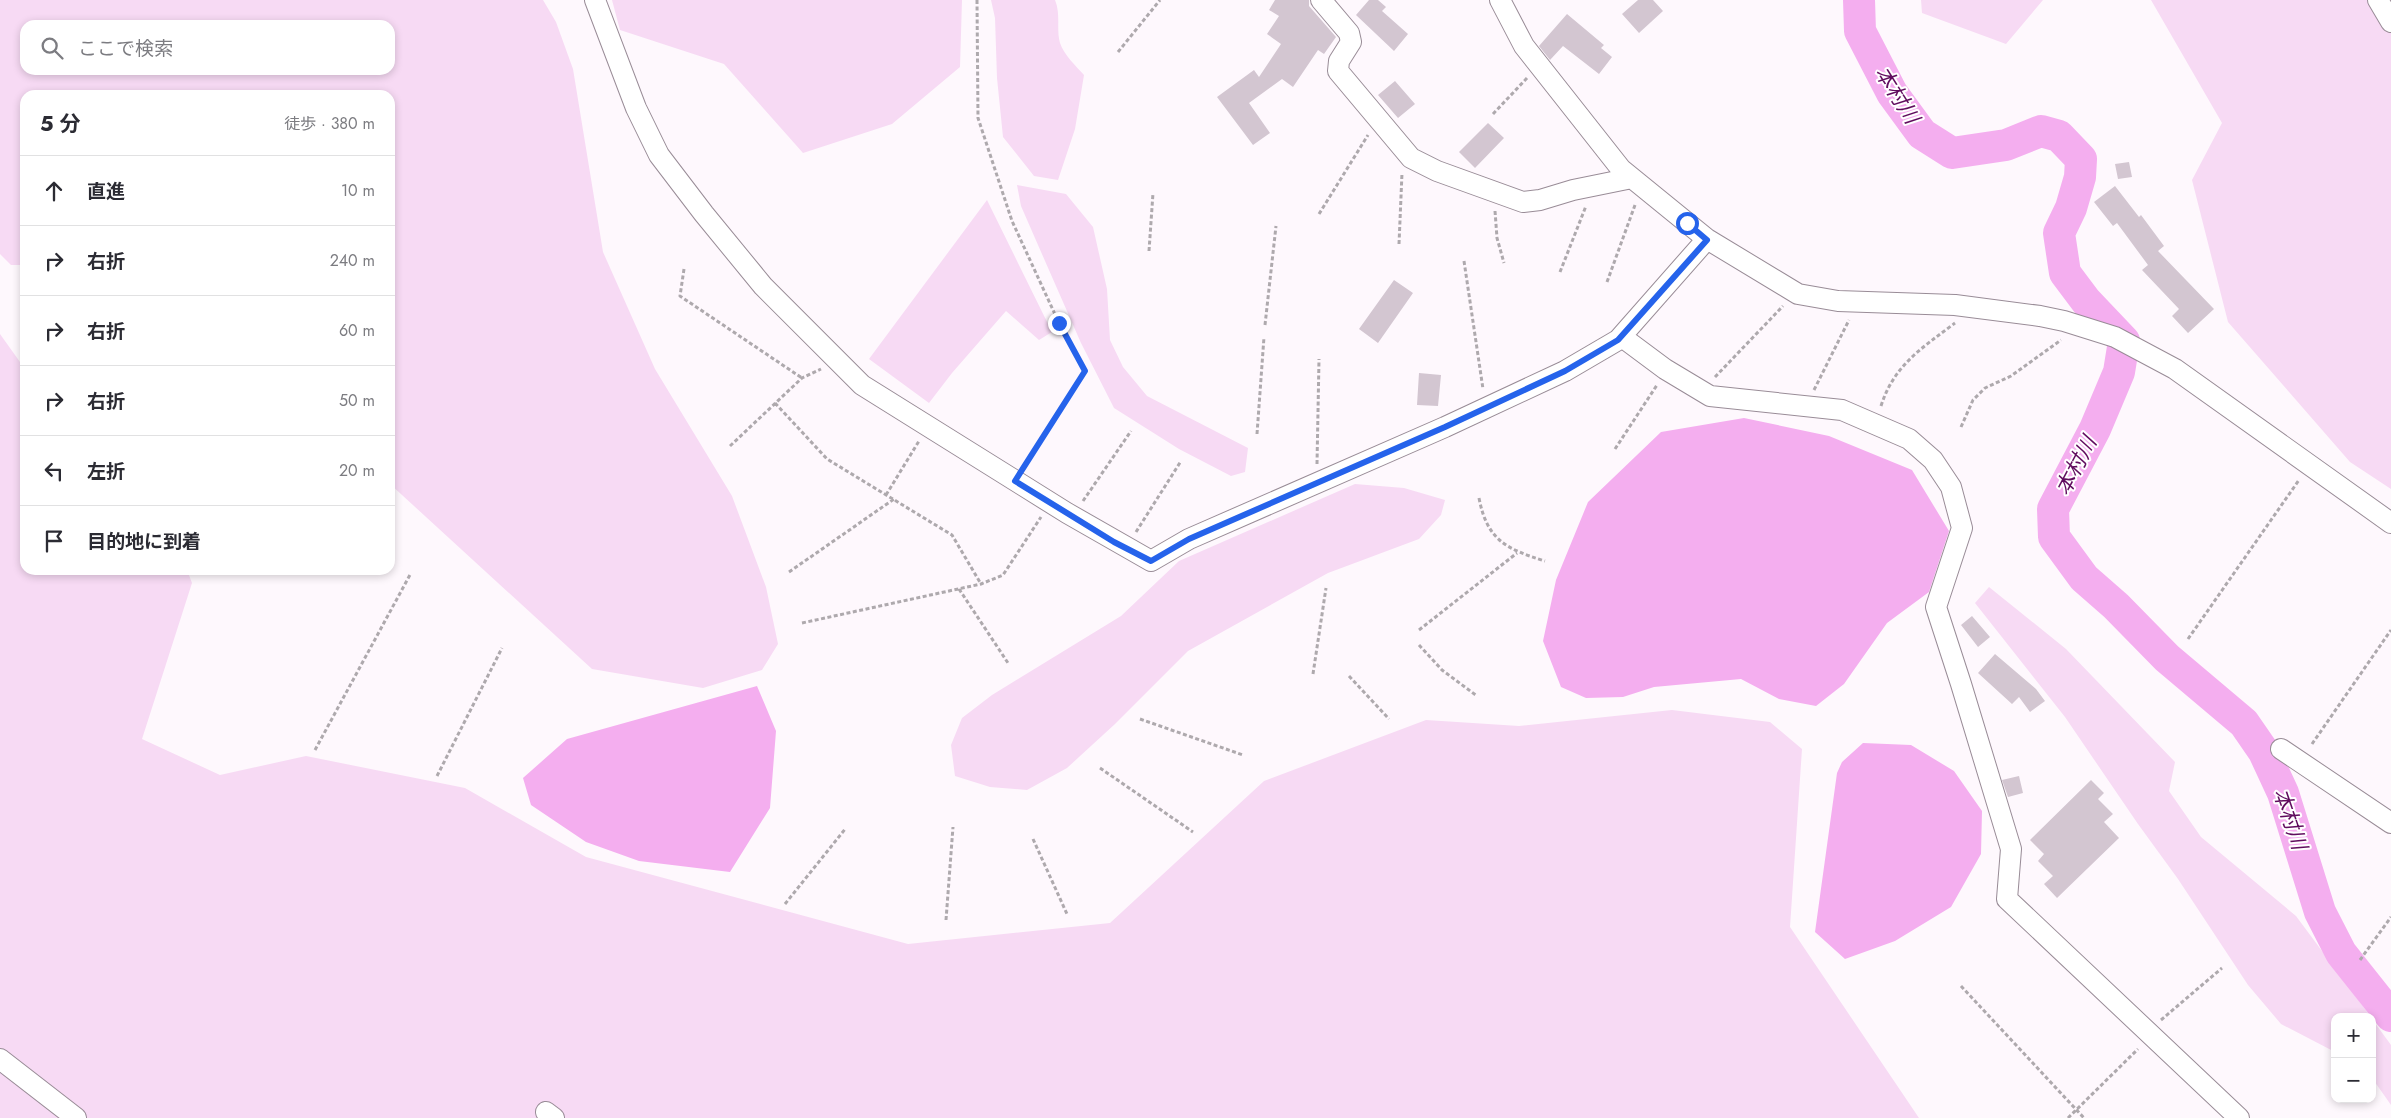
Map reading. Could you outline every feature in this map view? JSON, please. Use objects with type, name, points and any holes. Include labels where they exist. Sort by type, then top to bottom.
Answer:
[{"type":"street","points":[[595,0],[636,108],[659,155],[763,286],[862,385],[1114,542],[1151,561],[1189,539],[1445,427],[1565,371],[1622,337],[1707,240]]},
{"type":"street","points":[[1321,0],[1349,33],[1350,42],[1339,61],[1338,71],[1411,158],[1437,171],[1523,202],[1540,200],[1573,190],[1632,178]]},
{"type":"street","points":[[1500,0],[1524,46],[1621,169],[1707,240],[1798,294],[1838,301],[1955,305],[2040,316],[2064,321],[2115,337],[2175,369],[2391,523]]},
{"type":"street","points":[[2378,0],[2391,22]]},
{"type":"street","points":[[1622,337],[1665,369],[1710,396],[1842,410],[1909,439],[1933,460],[1951,487],[1962,528],[1936,607],[1962,684],[2011,849],[2007,899],[2239,1118]]},
{"type":"street","points":[[2281,749],[2391,823]]},
{"type":"street","points":[[0,1059],[76,1118]]},
{"type":"path","points":[[977,0],[978,118],[1012,221],[1059,323],[1085,371],[1015,481]]},
{"type":"path","points":[[1118,52],[1160,0]]},
{"type":"path","points":[[1493,114],[1528,77]]},
{"type":"path","points":[[1319,214],[1368,134]]},
{"type":"path","points":[[1398,244],[1402,167]]},
{"type":"path","points":[[1148,251],[1153,193]]},
{"type":"path","points":[[1607,282],[1636,202]]},
{"type":"path","points":[[1560,272],[1588,203]]},
{"type":"path","points":[[1495,210],[1497,238],[1504,263]]},
{"type":"path","points":[[1265,325],[1276,226]]},
{"type":"path","points":[[1464,260],[1484,393]]},
{"type":"path","points":[[684,269],[680,296],[802,378]]},
{"type":"path","points":[[1712,380],[1789,301]]},
{"type":"path","points":[[1814,390],[1851,314]]},
{"type":"path","points":[[1882,406],[1896,373],[1908,360],[1961,318]]},
{"type":"path","points":[[1258,434],[1264,336]]},
{"type":"path","points":[[1961,427],[1973,400],[1985,388],[2011,376],[2064,338]]},
{"type":"path","points":[[1317,472],[1319,359]]},
{"type":"path","points":[[730,446],[802,378],[823,368]]},
{"type":"path","points":[[1615,449],[1660,380]]},
{"type":"path","points":[[775,404],[828,459],[952,535],[981,584]]},
{"type":"path","points":[[1078,509],[1131,431]]},
{"type":"path","points":[[886,495],[923,434]]},
{"type":"path","points":[[1134,534],[1181,461]]},
{"type":"path","points":[[2188,639],[2300,479]]},
{"type":"path","points":[[1479,498],[1483,518],[1494,535],[1517,552],[1544,561]]},
{"type":"path","points":[[789,572],[894,499]]},
{"type":"path","points":[[802,623],[981,584],[1003,575],[1043,515]]},
{"type":"path","points":[[1419,630],[1517,552]]},
{"type":"path","points":[[315,750],[411,573]]},
{"type":"path","points":[[1313,674],[1326,588]]},
{"type":"path","points":[[959,589],[1008,663]]},
{"type":"path","points":[[2312,744],[2391,630]]},
{"type":"path","points":[[1419,645],[1442,670],[1477,696]]},
{"type":"path","points":[[437,776],[502,648]]},
{"type":"path","points":[[1349,676],[1390,719]]},
{"type":"path","points":[[1140,719],[1243,755]]},
{"type":"path","points":[[1100,768],[1193,832]]},
{"type":"path","points":[[946,920],[953,827]]},
{"type":"path","points":[[786,904],[846,828]]},
{"type":"path","points":[[1033,839],[1066,914]]},
{"type":"path","points":[[2360,960],[2391,917]]},
{"type":"path","points":[[2160,1021],[2222,968]]},
{"type":"path","points":[[1961,986],[2084,1118]]},
{"type":"path","points":[[2068,1118],[2138,1049]]},
{"type":"shaded area","points":[[0,0],[543,0],[556,22],[573,69],[603,252],[655,369],[732,496],[766,587],[778,644],[762,670],[703,688],[592,669],[395,489],[395,90],[20,90],[20,265],[11,265],[0,254]]},
{"type":"shaded area","points":[[612,0],[962,0],[960,67],[892,124],[803,153],[724,64],[620,30]]},
{"type":"shaded area","points":[[991,0],[1055,0],[1058,11],[1060,43],[1067,56],[1084,75],[1075,129],[1058,180],[1034,176],[1003,137],[997,78],[995,18]]},
{"type":"shaded area","points":[[1921,0],[2043,0],[2006,44],[1922,13]]},
{"type":"shaded area","points":[[2151,0],[2391,0],[2391,489],[2350,462],[2228,322],[2192,180],[2222,123]]},
{"type":"shaded area","points":[[1017,185],[1066,194],[1093,227],[1107,289],[1110,340],[1123,367],[1147,396],[1248,448],[1245,472],[1231,476],[1179,449],[1114,408],[1081,343],[1021,206]]},
{"type":"shaded area","points":[[987,200],[1052,332],[1039,340],[1006,311],[952,373],[929,403],[869,359]]},
{"type":"shaded area","points":[[0,334],[20,362],[20,575],[189,575],[192,583],[142,739],[220,775],[306,756],[465,788],[586,857],[908,944],[1110,923],[1264,781],[1426,720],[1519,726],[1672,710],[1770,722],[1802,749],[1790,927],[1919,1118],[0,1118]]},
{"type":"shaded area","points":[[1744,418],[1829,436],[1912,470],[1949,531],[1929,592],[1887,623],[1844,684],[1816,706],[1779,699],[1741,679],[1654,687],[1623,697],[1586,698],[1561,687],[1543,641],[1556,580],[1588,502],[1661,432]]},
{"type":"shaded area","points":[[1355,484],[1404,488],[1445,500],[1441,515],[1419,539],[1328,573],[1188,651],[1115,724],[1067,768],[1027,790],[990,787],[955,776],[951,745],[962,718],[992,695],[1121,616],[1179,561]]},
{"type":"shaded area","points":[[1989,587],[2066,649],[2175,762],[2169,791],[2201,837],[2296,916],[2368,1013],[2331,1013],[2331,1050],[2281,1024],[2248,985],[2178,879],[2065,717],[1975,603]]},
{"type":"shaded area","points":[[757,686],[776,731],[770,808],[730,872],[639,861],[586,842],[531,805],[523,778],[567,739]]},
{"type":"shaded area","points":[[1863,743],[1911,745],[1954,771],[1982,811],[1981,854],[1951,907],[1895,941],[1845,959],[1815,932],[1837,773],[1842,762]]},
{"type":"shaded area","points":[[2376,1024],[2391,1045],[2391,1105],[2376,1084]]},
{"type":"building","points":[[1275,0],[1309,0],[1309,6],[1336,37],[1324,54],[1318,50],[1293,87],[1282,79],[1249,103],[1270,133],[1253,145],[1217,97],[1254,70],[1259,77],[1281,44],[1267,34],[1279,16],[1269,10]]},
{"type":"building","points":[[1369,0],[1378,0],[1386,7],[1382,11],[1408,34],[1394,51],[1356,15]]},
{"type":"building","points":[[1638,0],[1653,0],[1663,11],[1639,33],[1622,14]]},
{"type":"building","points":[[1567,14],[1604,45],[1601,48],[1612,57],[1599,74],[1563,46],[1550,60],[1539,46]]},
{"type":"building","points":[[1395,81],[1415,104],[1398,118],[1378,95]]},
{"type":"building","points":[[1488,123],[1504,138],[1475,168],[1459,152]]},
{"type":"building","points":[[2129,162],[2132,177],[2118,179],[2115,164]]},
{"type":"building","points":[[2115,186],[2139,217],[2141,215],[2164,246],[2158,251],[2214,309],[2188,333],[2172,316],[2179,309],[2142,270],[2148,265],[2117,223],[2113,226],[2094,202]]},
{"type":"building","points":[[1394,280],[1413,293],[1378,343],[1359,329]]},
{"type":"building","points":[[1419,373],[1441,375],[1438,406],[1417,405]]},
{"type":"building","points":[[1972,616],[1990,637],[1978,647],[1961,625]]},
{"type":"building","points":[[1995,654],[2036,689],[2045,701],[2030,712],[2019,697],[2012,704],[1978,673]]},
{"type":"building","points":[[2019,776],[2023,793],[2008,797],[2002,780]]},
{"type":"building","points":[[2091,780],[2104,793],[2098,799],[2113,814],[2104,822],[2119,838],[2057,898],[2044,884],[2053,876],[2038,861],[2044,854],[2030,840]]},
{"type":"waterway","name":"本村川","points":[[1859,0],[1860,31],[1892,93],[1922,134],[1952,153],[2006,145],[2041,131],[2059,136],[2081,159],[2080,177],[2071,208],[2059,233],[2065,273],[2086,301],[2124,341],[2119,372],[2095,429],[2053,509],[2054,537],[2084,578],[2116,606],[2167,658],[2244,723],[2264,752],[2283,793],[2320,912],[2341,953],[2391,1016]]},
{"type":"route","points":[[1059,323],[1085,371],[1015,481],[1114,542],[1151,561],[1189,539],[1445,427],[1565,371],[1618,340],[1707,240],[1687,223]]}]
